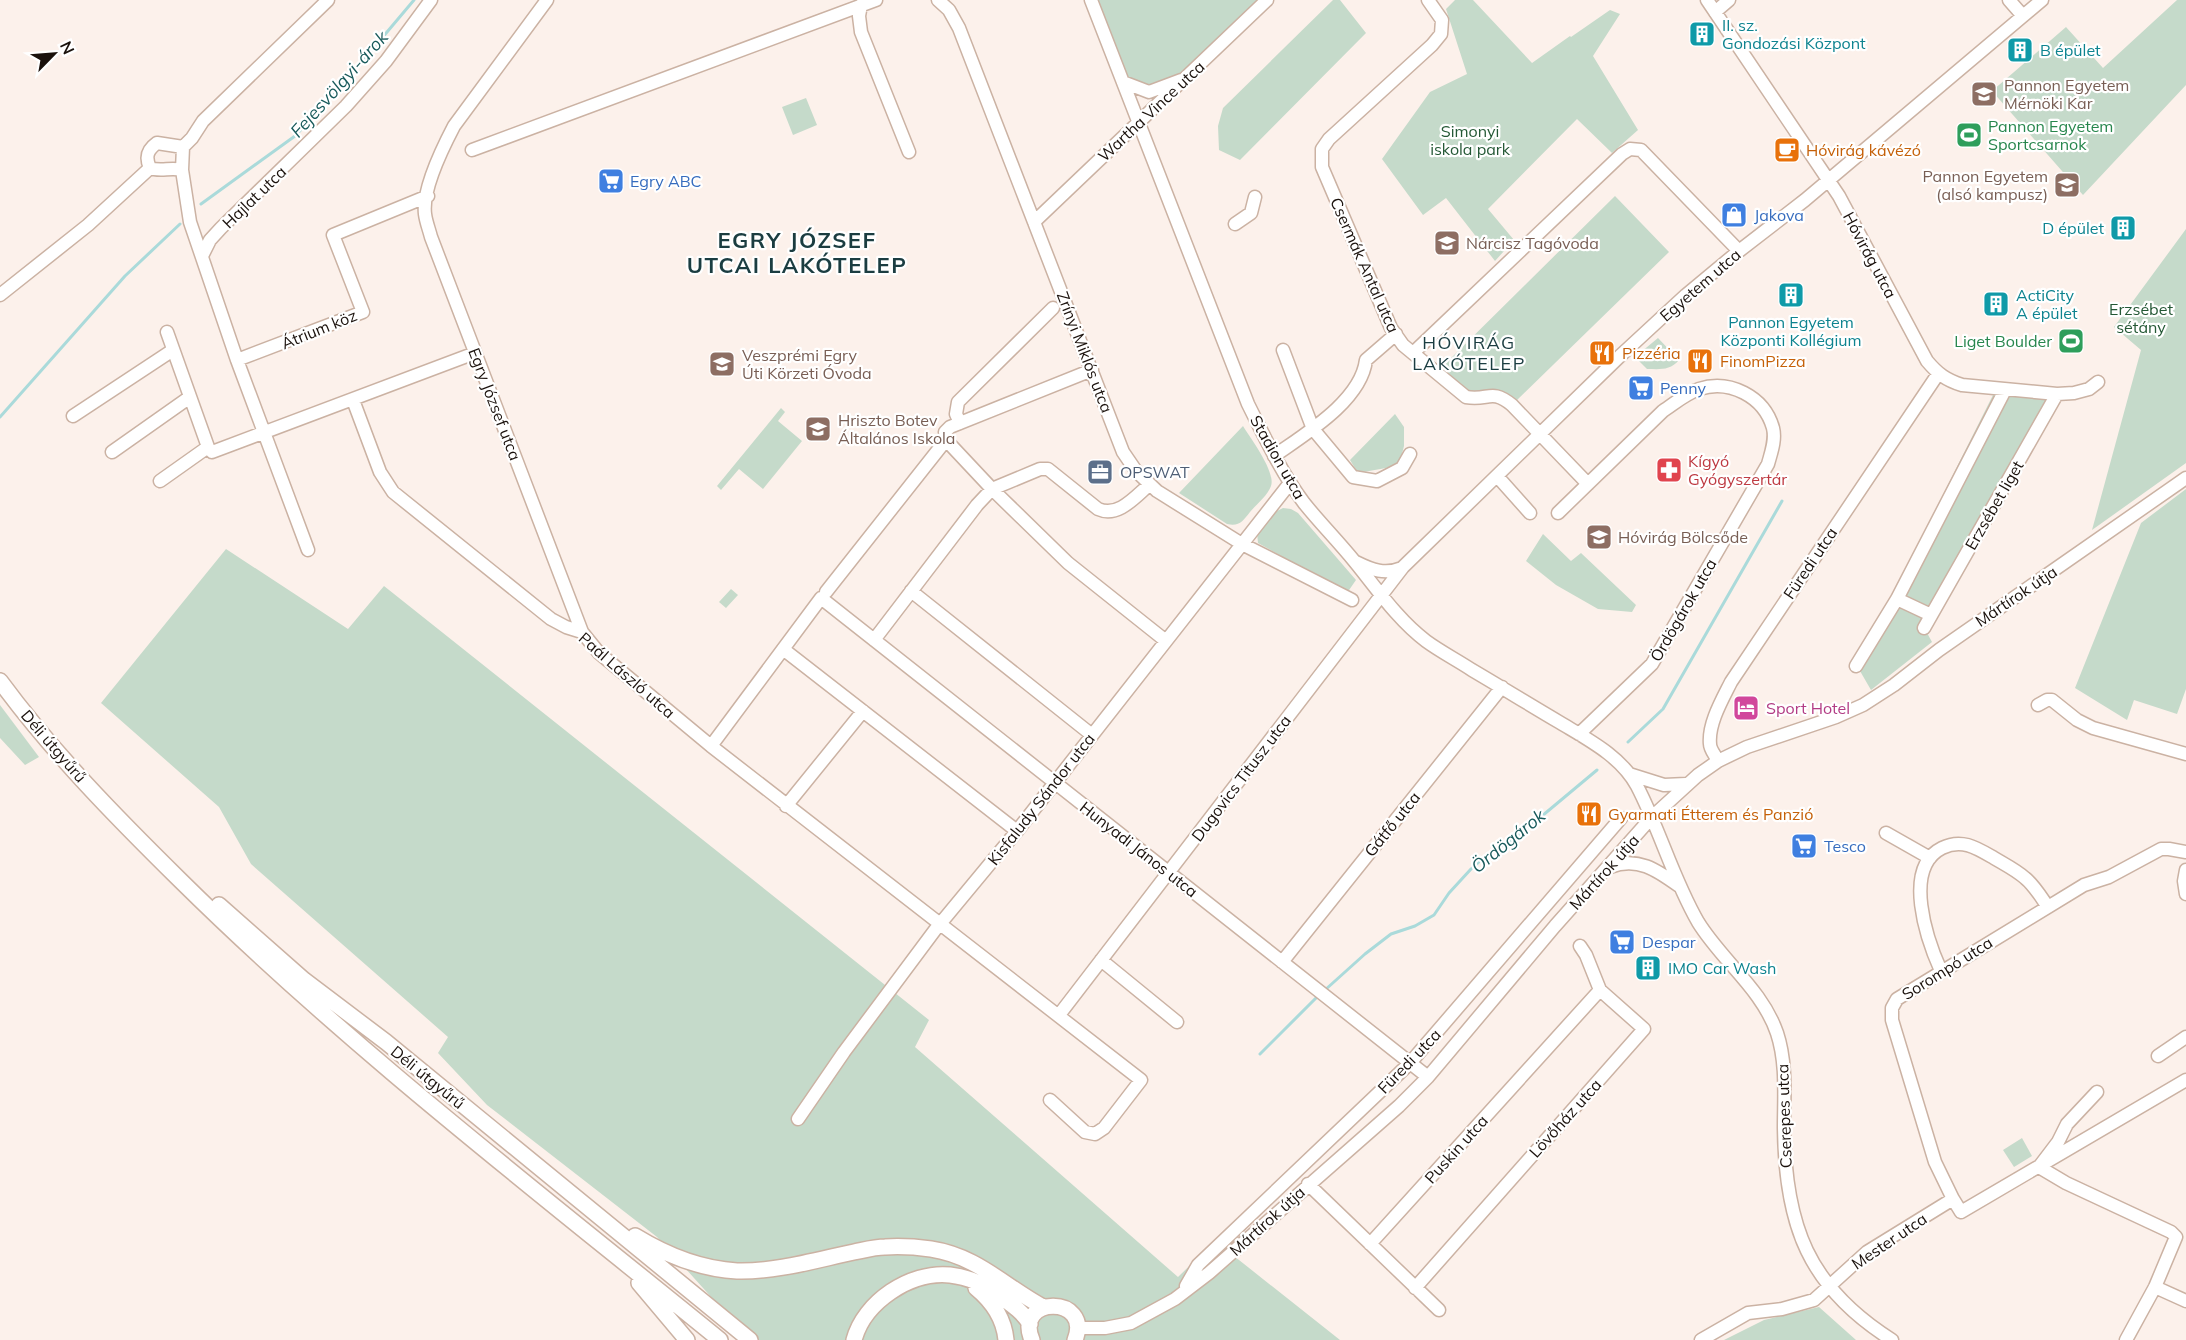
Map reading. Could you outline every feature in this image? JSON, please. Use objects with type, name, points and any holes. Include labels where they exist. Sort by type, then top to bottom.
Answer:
[{"type":"main road","name":"Déli útgyűrű","points":[[0,681],[65,760],[111,810],[224,923],[317,1010],[720,1340]]},
{"type":"main road","name":"Déli útgyűrű","points":[[111,810],[304,980],[386,1042],[750,1340]]},
{"type":"main road","points":[[598,1216],[670,1255],[703,1266],[736,1271],[764,1269],[883,1247],[909,1247],[945,1252],[976,1264],[1043,1307]]},
{"type":"main road","points":[[616,1256],[687,1340]]},
{"type":"main road","points":[[854,1340],[865,1315],[874,1305],[902,1286],[929,1277],[948,1274],[962,1277],[993,1291],[1025,1316],[1030,1324],[1032,1340]]},
{"type":"main road","points":[[962,1277],[977,1288],[994,1306],[1001,1318],[1006,1340]]},
{"type":"main road","points":[[1030,1324],[1037,1311],[1043,1307],[1050,1305],[1063,1307],[1073,1316],[1076,1334]]},
{"type":"street","points":[[308,550],[263,433],[190,222],[182,171],[183,147],[203,121],[328,0]]},
{"type":"street","name":"Hajlat utca","points":[[202,256],[210,240],[221,228],[300,153],[380,68],[431,0]]},
{"type":"street","name":"Egry József utca","points":[[547,0],[454,126],[442,148],[424,212],[430,237],[582,632]]},
{"type":"street","points":[[472,150],[876,0]]},
{"type":"street","name":"Zrínyi Miklós utca","points":[[938,0],[949,10],[959,28],[1128,462],[1149,485],[1242,544],[1352,600]]},
{"type":"street","name":"Stadion utca","points":[[1091,0],[1248,404],[1290,483],[1305,504],[1410,627],[1427,642],[1603,750],[1629,774],[1652,818]]},
{"type":"street","name":"Wartha Vince utca","points":[[1034,222],[1267,0]]},
{"type":"street","name":"Hóvirág utca","points":[[1707,0],[1839,196],[1927,361],[1938,374]]},
{"type":"street","points":[[1715,12],[1729,0]]},
{"type":"street","points":[[2009,0],[2023,16]]},
{"type":"street","name":"Egyetem utca","points":[[1381,595],[1403,567],[1655,324],[1739,251],[1828,181],[2042,0]]},
{"type":"street","name":"Csermák Antal utca","points":[[1434,2],[1442,20],[1441,34],[1432,45],[1329,139],[1322,149],[1322,168],[1391,328],[1403,345],[1467,397],[1477,399],[1494,395],[1501,397],[1588,484]]},
{"type":"street","points":[[861,5],[859,16],[861,32],[909,152]]},
{"type":"street","points":[[1123,82],[1149,92],[1186,78]]},
{"type":"street","points":[[150,168],[147,156],[149,150],[157,143],[183,147]]},
{"type":"street","points":[[1413,353],[1622,154],[1630,149],[1641,150],[1739,251]]},
{"type":"street","points":[[150,168],[156,170],[173,168],[182,171]]},
{"type":"street","points":[[0,295],[88,225],[150,168]]},
{"type":"street","name":"Átrium köz","points":[[237,360],[363,312],[333,235],[428,196]]},
{"type":"street","points":[[1235,224],[1251,213],[1255,197]]},
{"type":"street","points":[[960,423],[956,414],[958,402],[1053,308]]},
{"type":"street","points":[[167,332],[210,449]]},
{"type":"street","points":[[1274,456],[1328,418],[1365,370],[1366,360],[1396,334]]},
{"type":"street","points":[[73,416],[173,350]]},
{"type":"street","points":[[1283,350],[1313,429],[1353,477],[1377,481],[1402,468],[1410,454]]},
{"type":"street","points":[[160,481],[210,449],[263,433],[475,353]]},
{"type":"street","points":[[711,746],[824,595],[945,440],[945,432],[950,427],[1092,370]]},
{"type":"street","points":[[1938,374],[1948,381],[1962,385],[2057,394],[2089,389],[2098,382]]},
{"type":"street","name":"Füredi utca","points":[[1718,761],[1710,746],[1712,730],[1719,706],[1731,682],[1938,374]]},
{"type":"street","name":"Ördögárok utca","points":[[1558,513],[1663,411],[1682,397],[1700,389],[1728,386],[1747,394],[1767,416],[1773,428],[1774,437],[1768,464],[1652,664],[1579,734]]},
{"type":"street","points":[[1856,666],[1897,599],[2005,390]]},
{"type":"street","name":"Erzsébet liget","points":[[1924,628],[2057,394]]},
{"type":"street","points":[[112,452],[190,397]]},
{"type":"street","name":"Paál László utca","points":[[353,400],[380,472],[393,492],[551,620],[582,632],[599,654],[711,746],[940,924]]},
{"type":"street","points":[[945,440],[1068,563],[1166,641]]},
{"type":"street","points":[[874,640],[977,505],[992,489],[1040,469],[1048,469],[1098,509],[1107,512],[1121,508],[1149,485]]},
{"type":"street","points":[[1497,476],[1530,513]]},
{"type":"street","name":"Mártírok útja","points":[[1076,1334],[1131,1323],[1184,1291],[1209,1272],[1399,1106],[1428,1077],[1555,926],[1652,818],[1686,784],[1718,761],[1747,747],[1836,717],[1863,705],[2186,478]]},
{"type":"street","name":"Kisfaludy Sándor utca","points":[[798,1119],[856,1035],[940,924],[1017,831],[1290,483]]},
{"type":"street","points":[[1353,559],[1386,573],[1403,567]]},
{"type":"street","points":[[911,591],[1092,735]]},
{"type":"street","name":"Hunyadi János utca","points":[[824,595],[874,640],[1428,1077]]},
{"type":"street","name":"Dugovics Titusz utca","points":[[1059,1015],[1381,595]]},
{"type":"street","points":[[1897,599],[1931,615]]},
{"type":"street","points":[[783,649],[1017,831]]},
{"type":"street","name":"Gátfő utca","points":[[1282,962],[1502,687]]},
{"type":"street","points":[[2038,705],[2052,700],[2077,720],[2093,728],[2186,754]]},
{"type":"street","points":[[786,806],[863,711]]},
{"type":"street","points":[[1629,774],[1664,785],[1686,784]]},
{"type":"street","name":"Füredi utca","points":[[1184,1291],[1197,1265],[1410,1063],[1621,818]]},
{"type":"street","name":"Cserepes utca","points":[[1652,818],[1680,886],[1700,925],[1754,990],[1777,1034],[1784,1072],[1785,1158],[1791,1205],[1805,1246],[1828,1286],[1860,1318],[1892,1340]]},
{"type":"street","points":[[1886,833],[1930,858]]},
{"type":"street","points":[[1941,971],[1929,941],[1920,893],[1922,875],[1930,858],[1946,846],[1965,844],[1975,847],[2026,878],[2048,907]]},
{"type":"street","name":"Sorompó utca","points":[[1953,1199],[1935,1162],[1891,1014],[1894,1003],[1900,995],[2084,885],[2109,877],[2152,852],[2169,849],[2186,852]]},
{"type":"street","points":[[1607,868],[1621,863],[1649,866],[1680,886]]},
{"type":"street","points":[[2186,870],[2184,881],[2186,894]]},
{"type":"street","points":[[940,924],[1141,1080],[1104,1128],[1095,1134],[1085,1132],[1050,1100]]},
{"type":"street","name":"Lövőház utca","points":[[1415,1288],[1644,1029],[1600,990],[1580,946]]},
{"type":"street","points":[[1101,960],[1178,1022]]},
{"type":"street","name":"Puskin utca","points":[[1370,1244],[1600,990]]},
{"type":"street","points":[[2158,1056],[2186,1037]]},
{"type":"street","points":[[1953,1199],[1961,1212],[2186,1080]]},
{"type":"street","points":[[2039,1167],[2058,1142],[2067,1124],[2097,1092]]},
{"type":"street","points":[[2039,1167],[2066,1183],[2171,1232],[2176,1237],[2155,1287],[2126,1340]]},
{"type":"street","points":[[1308,1184],[1439,1310]]},
{"type":"street","name":"Mester utca","points":[[1701,1340],[1748,1313],[1782,1309],[1814,1300],[1873,1247],[1953,1199]]},
{"type":"street","points":[[2155,1287],[2186,1301]]},
{"type":"green space","points":[[1091,0],[1267,0],[1186,78],[1149,92],[1123,82]]},
{"type":"green space","points":[[1333,0],[1340,0],[1366,33],[1240,160],[1219,150],[1218,126],[1223,108]]},
{"type":"green space","name":"Simonyi iskola park","points":[[1455,0],[1473,0],[1532,63],[1610,10],[1620,14],[1593,56],[1638,130],[1612,153],[1577,119],[1488,209],[1514,240],[1495,261],[1446,198],[1423,215],[1382,159],[1430,92],[1467,74],[1446,9]]},
{"type":"green space","points":[[2177,0],[2186,0],[2186,85],[2083,195],[1992,91],[2066,27],[2103,68]]},
{"type":"green space","points":[[806,98],[817,125],[793,135],[782,107]]},
{"type":"green space","points":[[1615,196],[1669,252],[1515,402],[1499,392],[1470,393],[1458,386],[1440,369]]},
{"type":"green space","name":"Erzsébet sétány","points":[[2186,229],[2186,463],[2092,530],[2141,350],[2114,327]]},
{"type":"green space","points":[[1658,338],[1679,360],[1668,368],[1647,369],[1635,357]]},
{"type":"green space","points":[[1993,395],[2058,399],[1926,631],[1932,642],[1871,690],[1860,671],[1876,628]]},
{"type":"green space","points":[[781,408],[785,412],[778,421],[802,441],[763,489],[739,469],[721,490],[717,486]]},
{"type":"green space","points":[[1395,414],[1404,427],[1404,446],[1400,462],[1386,468],[1358,473],[1350,460]]},
{"type":"green space","points":[[1243,426],[1257,447],[1272,480],[1265,496],[1243,521],[1231,525],[1179,493]]},
{"type":"green space","points":[[2186,489],[2186,689],[2177,714],[2134,700],[2127,720],[2075,688],[2141,523]]},
{"type":"green space","points":[[1283,508],[1298,513],[1356,580],[1347,593],[1258,543],[1257,533],[1277,511]]},
{"type":"green space","points":[[1543,534],[1571,561],[1581,553],[1636,605],[1632,612],[1598,609],[1556,585],[1526,561]]},
{"type":"green space","points":[[226,549],[348,629],[384,586],[929,1020],[915,1047],[1178,1277],[1215,1241],[1340,1340],[756,1340],[731,1319],[657,1237],[487,1105],[438,1053],[448,1037],[251,864],[219,807],[101,703]]},
{"type":"green space","points":[[731,589],[738,595],[726,608],[719,602]]},
{"type":"green space","points":[[0,705],[39,757],[25,765],[0,738]]},
{"type":"green space","points":[[2022,1138],[2032,1156],[2014,1167],[2003,1150]]},
{"type":"green space","points":[[1819,1307],[1856,1340],[1724,1340],[1764,1320]]},
{"type":"waterway","name":"Fejesvölgyi-árok","points":[[201,204],[295,136],[339,89],[414,0]]},
{"type":"waterway","name":"Fejesvölgyi-árok","points":[[0,417],[125,276],[180,224]]},
{"type":"waterway","name":"Ördögárok","points":[[1628,742],[1663,709],[1782,501]]},
{"type":"waterway","name":"Ördögárok","points":[[1325,990],[1391,934],[1415,926],[1434,915],[1449,893],[1471,869],[1488,854],[1518,836],[1597,770]]},
{"type":"waterway","name":"Ördögárok","points":[[1260,1054],[1318,996]]},
{"type":"place","name":"II. sz. Gondozási Központ","points":[[1702,34]]},
{"type":"place","name":"B épület","points":[[2020,50]]},
{"type":"place","name":"Pannon Egyetem Mérnöki Kar","points":[[1984,94]]},
{"type":"place","name":"Pannon Egyetem Sportcsarnok","points":[[1969,135]]},
{"type":"place","name":"Hóvirág kávézó","points":[[1787,150]]},
{"type":"place","name":"Egry ABC","points":[[611,181]]},
{"type":"place","name":"Pannon Egyetem (alsó kampusz)","points":[[2067,185]]},
{"type":"place","name":"Jakova","points":[[1734,215]]},
{"type":"place","name":"D épület","points":[[2123,228]]},
{"type":"place","name":"Nárcisz Tagóvoda","points":[[1447,243]]},
{"type":"place","name":"Pannon Egyetem Központi Kollégium","points":[[1791,295]]},
{"type":"place","name":"ActiCity A épület","points":[[1996,304]]},
{"type":"place","name":"Liget Boulder","points":[[2071,341]]},
{"type":"place","name":"Pizzéria","points":[[1602,353]]},
{"type":"place","name":"FinomPizza","points":[[1700,361]]},
{"type":"place","name":"Veszprémi Egry Úti Körzeti Óvoda","points":[[722,364]]},
{"type":"place","name":"Penny","points":[[1641,388]]},
{"type":"place","name":"Hriszto Botev Általános Iskola","points":[[818,429]]},
{"type":"place","name":"Kígyó Gyógyszertár","points":[[1669,470]]},
{"type":"place","name":"OPSWAT","points":[[1100,472]]},
{"type":"place","name":"Hóvirág Bölcsőde","points":[[1599,537]]},
{"type":"place","name":"Sport Hotel","points":[[1746,708]]},
{"type":"place","name":"Gyarmati Étterem és Panzió","points":[[1589,814]]},
{"type":"place","name":"Tesco","points":[[1804,846]]},
{"type":"place","name":"Despar","points":[[1622,942]]},
{"type":"place","name":"IMO Car Wash","points":[[1648,968]]},
{"type":"district","name":"EGRY JÓZSEF UTCAI LAKÓTELEP","points":[[797,252]]},
{"type":"district","name":"HÓVIRÁG LAKÓTELEP","points":[[1469,352]]}]
